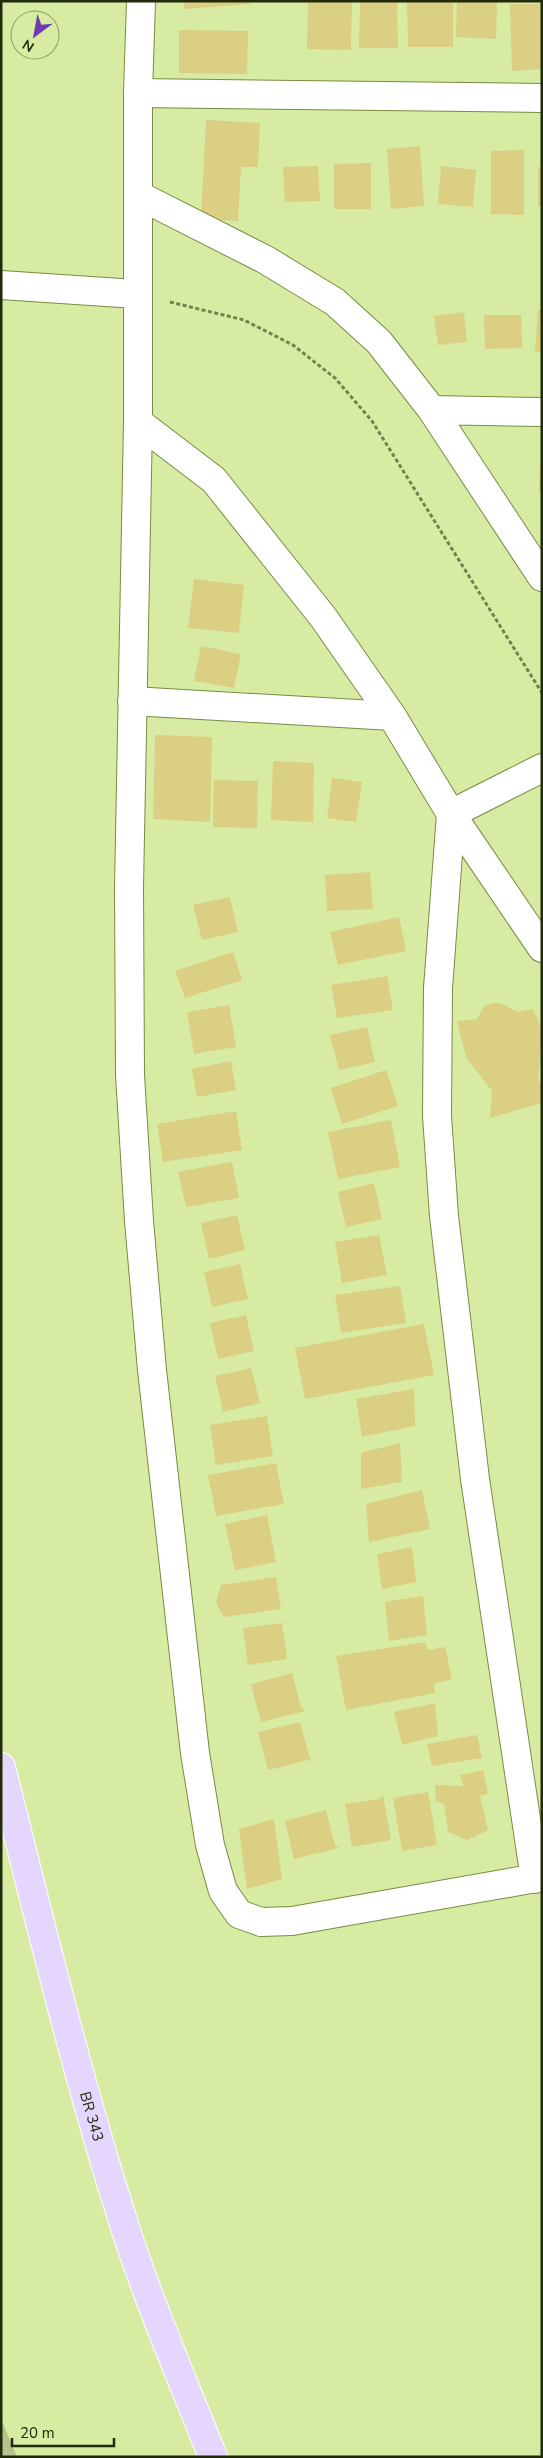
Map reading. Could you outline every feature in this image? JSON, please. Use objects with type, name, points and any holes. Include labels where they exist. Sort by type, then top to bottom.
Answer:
[{"type":"main road","name":"BR 343","points":[[1,1766],[47,1948],[118,2207],[213,2457]]},
{"type":"street","points":[[141,1],[136,294],[138,422],[129,887],[130,1075],[139,1221],[152,1370],[195,1753],[210,1845],[223,1891],[239,1914],[261,1922],[292,1921],[538,1878],[475,1479],[444,1216],[437,1116],[438,988],[451,814]]},
{"type":"street","points":[[138,93],[542,98]]},
{"type":"street","points":[[138,195],[266,260],[335,302],[379,342],[432,410],[542,577]]},
{"type":"street","points":[[1,285],[136,294]]},
{"type":"street","points":[[432,410],[542,412]]},
{"type":"street","points":[[138,422],[214,480],[323,617],[392,716],[451,814],[542,948]]},
{"type":"street","points":[[132,701],[392,716]]},
{"type":"street","points":[[451,814],[542,768]]},
{"type":"path","points":[[136,294],[244,320],[293,345],[335,378],[372,421],[542,693]]},
{"type":"green space","points":[[1,2419],[17,2457],[1,2457]]},
{"type":"building","points":[[184,1],[250,1],[250,4],[184,9]]},
{"type":"building","points":[[308,1],[352,1],[351,50],[307,49]]},
{"type":"building","points":[[457,1],[497,2],[496,39],[456,37]]},
{"type":"building","points":[[360,2],[397,2],[398,48],[359,48]]},
{"type":"building","points":[[407,2],[453,2],[453,47],[408,47]]},
{"type":"building","points":[[510,4],[542,4],[542,69],[512,71]]},
{"type":"building","points":[[179,30],[248,31],[247,74],[179,73]]},
{"type":"building","points":[[206,120],[260,123],[258,167],[241,167],[238,221],[201,219]]},
{"type":"building","points":[[420,146],[424,206],[391,209],[387,149]]},
{"type":"building","points":[[524,150],[524,215],[491,214],[491,151]]},
{"type":"building","points":[[371,163],[371,209],[334,209],[334,164]]},
{"type":"building","points":[[318,166],[320,201],[285,202],[283,167]]},
{"type":"building","points":[[441,166],[476,170],[473,207],[438,204]]},
{"type":"building","points":[[538,167],[542,167],[542,206],[538,206]]},
{"type":"building","points":[[538,310],[542,310],[542,352],[535,351]]},
{"type":"building","points":[[464,312],[467,342],[438,345],[434,316]]},
{"type":"building","points":[[484,315],[521,315],[522,348],[485,349]]},
{"type":"building","points":[[540,464],[542,464],[542,492],[539,492]]},
{"type":"building","points":[[194,579],[244,585],[239,633],[188,628]]},
{"type":"building","points":[[201,646],[241,654],[234,688],[194,681]]},
{"type":"building","points":[[155,735],[212,737],[210,822],[153,819]]},
{"type":"building","points":[[273,761],[314,763],[313,822],[271,820]]},
{"type":"building","points":[[332,778],[362,782],[356,822],[327,818]]},
{"type":"building","points":[[214,780],[258,781],[257,828],[213,827]]},
{"type":"building","points":[[370,872],[373,909],[327,911],[325,875]]},
{"type":"building","points":[[230,897],[238,932],[202,940],[193,905]]},
{"type":"building","points":[[399,917],[406,951],[338,965],[330,932]]},
{"type":"building","points":[[233,952],[242,980],[185,998],[175,971]]},
{"type":"building","points":[[387,976],[393,1010],[337,1018],[331,985]]},
{"type":"building","points":[[500,1003],[517,1012],[533,1009],[542,1030],[538,1080],[542,1084],[542,1103],[490,1118],[492,1091],[466,1057],[457,1021],[477,1019],[485,1005]]},
{"type":"building","points":[[229,1005],[236,1047],[194,1054],[187,1012]]},
{"type":"building","points":[[367,1027],[375,1062],[339,1070],[330,1035]]},
{"type":"building","points":[[231,1061],[236,1090],[197,1097],[192,1069]]},
{"type":"building","points":[[386,1070],[398,1106],[342,1124],[331,1088]]},
{"type":"building","points":[[236,1111],[242,1150],[163,1162],[157,1124]]},
{"type":"building","points":[[391,1120],[400,1167],[338,1179],[328,1132]]},
{"type":"building","points":[[232,1162],[239,1198],[186,1207],[178,1172]]},
{"type":"building","points":[[374,1183],[382,1219],[346,1227],[338,1192]]},
{"type":"building","points":[[237,1215],[245,1250],[209,1259],[201,1223]]},
{"type":"building","points":[[379,1235],[387,1275],[342,1283],[335,1242]]},
{"type":"building","points":[[240,1264],[248,1299],[212,1307],[204,1272]]},
{"type":"building","points":[[400,1286],[406,1323],[341,1333],[335,1295]]},
{"type":"building","points":[[246,1315],[254,1351],[218,1359],[210,1323]]},
{"type":"building","points":[[424,1324],[434,1375],[305,1399],[295,1348]]},
{"type":"building","points":[[251,1368],[260,1403],[223,1412],[215,1376]]},
{"type":"building","points":[[414,1389],[415,1426],[362,1437],[356,1399]]},
{"type":"building","points":[[267,1416],[273,1456],[216,1465],[210,1425]]},
{"type":"building","points":[[400,1443],[402,1482],[361,1489],[361,1453]]},
{"type":"building","points":[[276,1463],[284,1504],[216,1516],[208,1475]]},
{"type":"building","points":[[422,1490],[430,1529],[369,1542],[366,1504]]},
{"type":"building","points":[[267,1515],[276,1562],[235,1570],[225,1524]]},
{"type":"building","points":[[412,1547],[416,1582],[382,1589],[377,1554]]},
{"type":"building","points":[[276,1577],[281,1609],[224,1617],[216,1603],[221,1585]]},
{"type":"building","points":[[423,1596],[427,1635],[389,1641],[385,1602]]},
{"type":"building","points":[[282,1623],[287,1659],[248,1665],[243,1628]]},
{"type":"building","points":[[425,1642],[428,1650],[445,1647],[452,1679],[434,1684],[435,1693],[346,1710],[336,1656]]},
{"type":"building","points":[[292,1673],[301,1707],[305,1711],[261,1722],[251,1684]]},
{"type":"building","points":[[435,1703],[438,1736],[402,1745],[394,1712]]},
{"type":"building","points":[[300,1722],[309,1756],[312,1759],[268,1770],[258,1732]]},
{"type":"building","points":[[477,1735],[482,1758],[432,1766],[427,1744]]},
{"type":"building","points":[[483,1770],[488,1794],[480,1796],[488,1830],[467,1840],[448,1832],[444,1804],[436,1801],[435,1785],[463,1786],[460,1775]]},
{"type":"building","points":[[428,1792],[437,1845],[402,1851],[393,1798]]},
{"type":"building","points":[[383,1795],[391,1840],[352,1847],[345,1804],[379,1799]]},
{"type":"building","points":[[326,1810],[335,1845],[339,1848],[294,1859],[285,1821]]},
{"type":"building","points":[[274,1819],[282,1879],[247,1889],[239,1829]]}]
